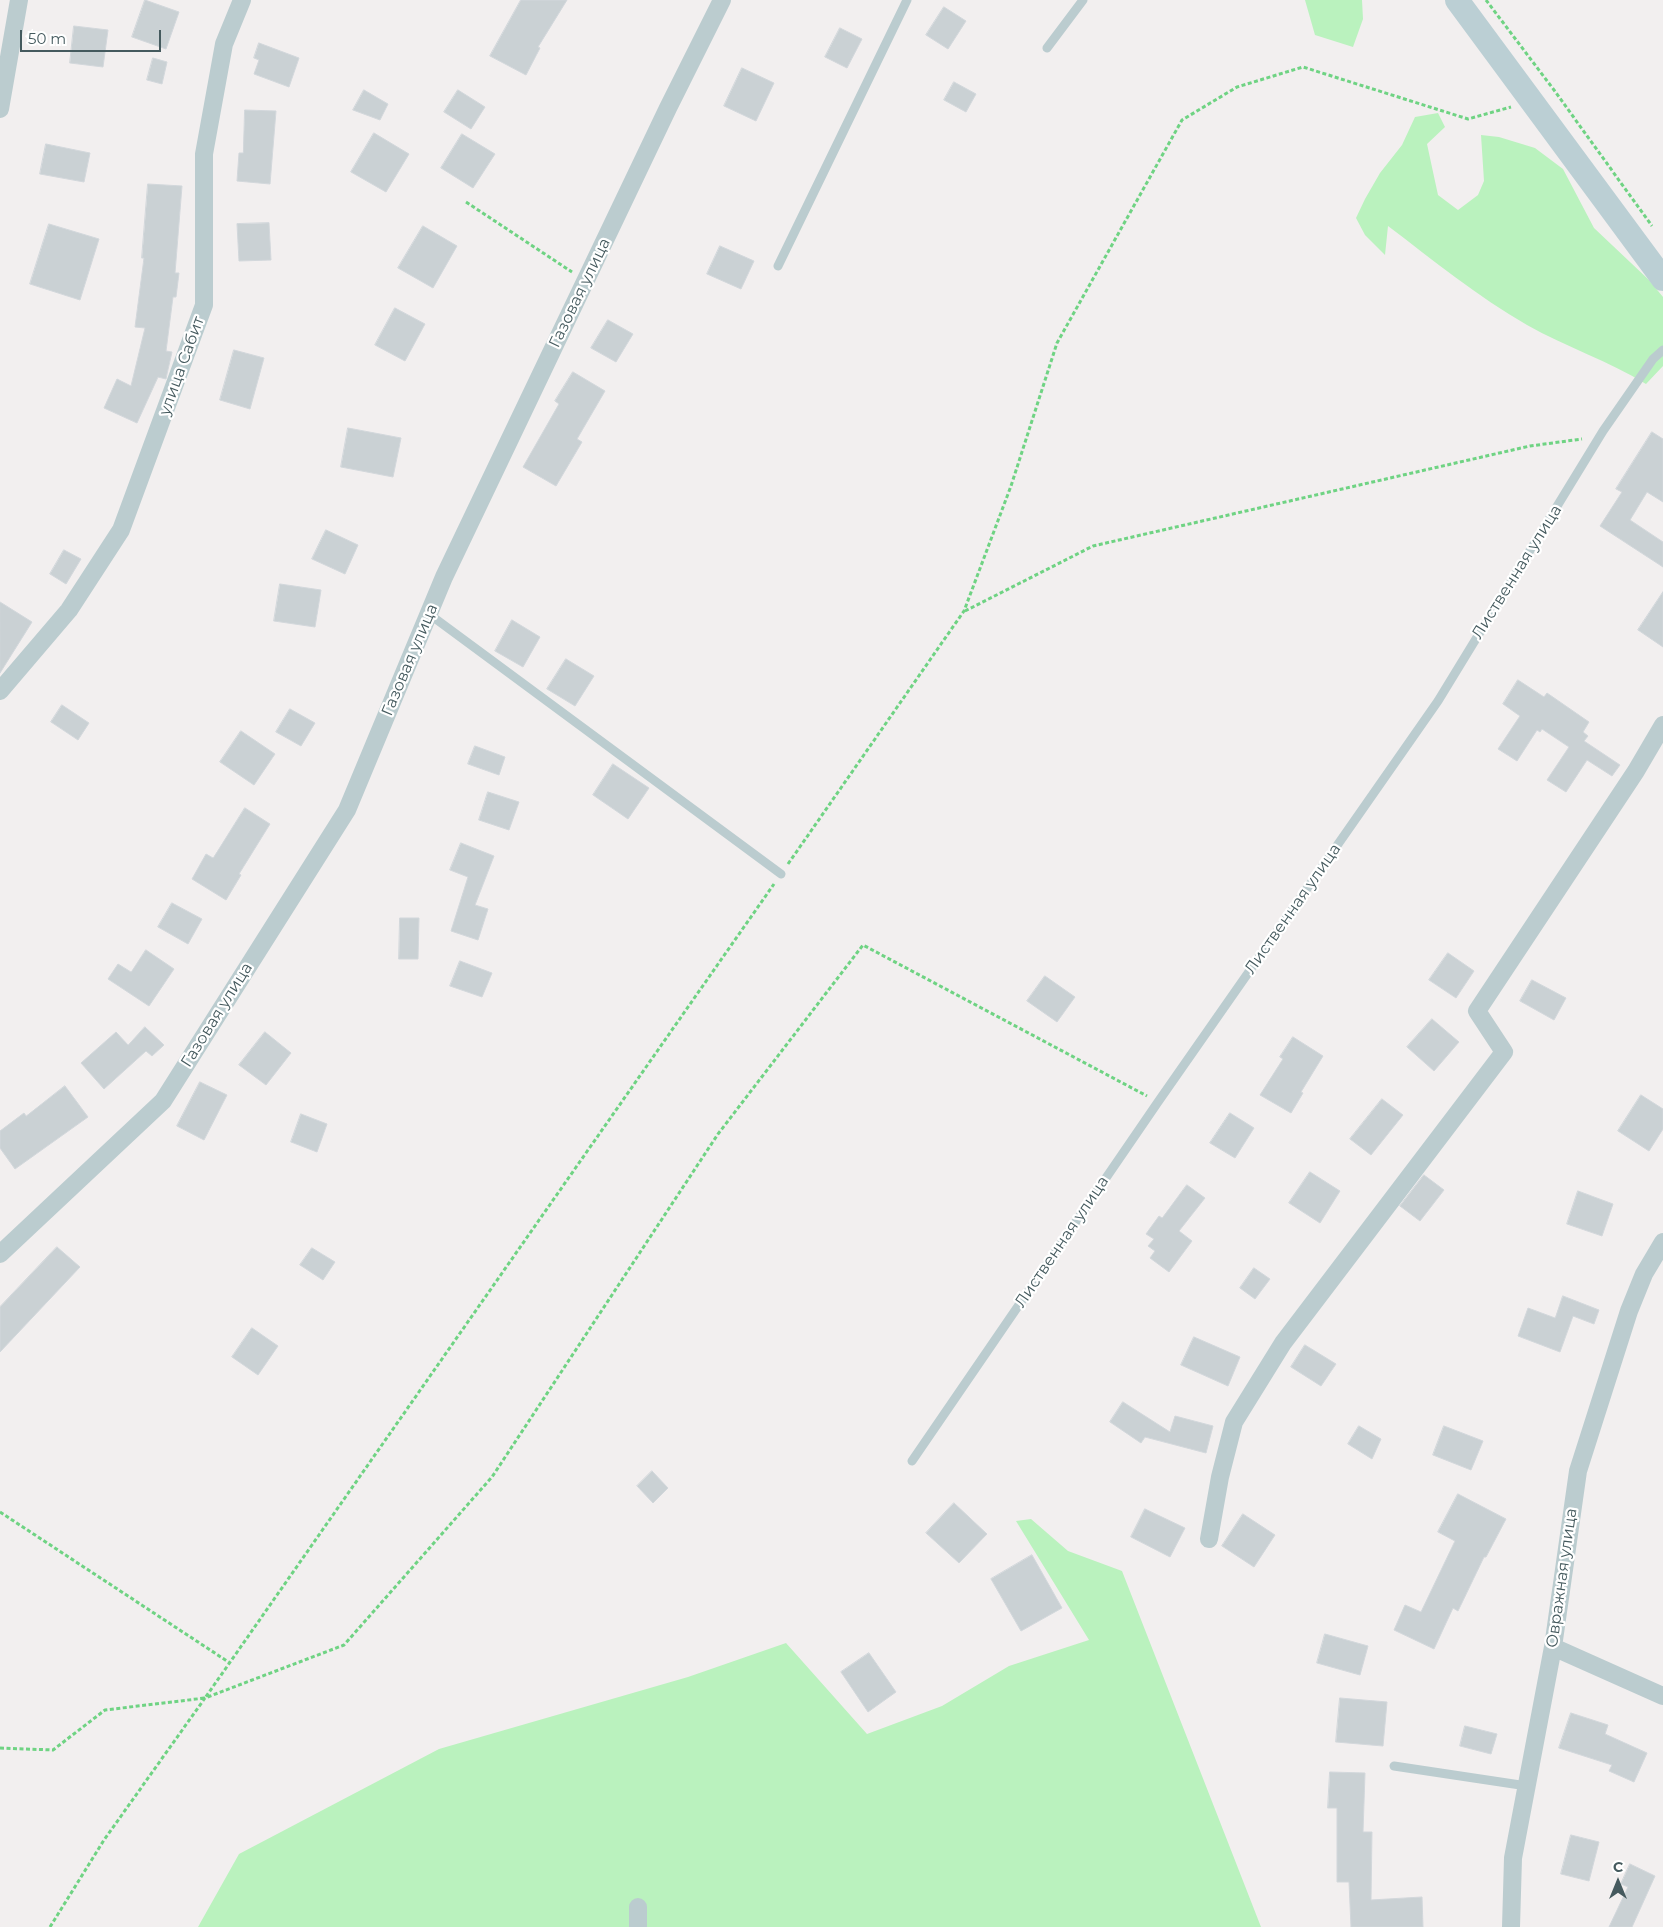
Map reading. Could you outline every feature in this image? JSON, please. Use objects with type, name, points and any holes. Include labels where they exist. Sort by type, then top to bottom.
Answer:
[{"type":"street","points":[[0,109],[4,68],[19,0]]},
{"type":"street","name":"улица Сабит","points":[[0,691],[68,610],[121,530],[204,305],[204,154],[224,44],[242,0]]},
{"type":"street","name":"Газовая улица","points":[[0,1254],[163,1101],[347,810],[444,577],[668,108],[722,0]]},
{"type":"street","points":[[1457,0],[1663,279]]},
{"type":"street","points":[[1209,1538],[1220,1477],[1234,1422],[1283,1343],[1504,1052],[1477,1011],[1636,771],[1663,725]]},
{"type":"street","name":"Овражная улица","points":[[1511,1927],[1513,1858],[1553,1647],[1578,1471],[1629,1312],[1644,1274],[1663,1242]]},
{"type":"street","points":[[1553,1647],[1663,1696]]},
{"type":"street","points":[[638,1907],[638,1927]]},
{"type":"lane","points":[[778,266],[907,0]]},
{"type":"lane","points":[[1047,48],[1083,0]]},
{"type":"lane","name":"Лиственная улица","points":[[912,1461],[1158,1102],[1438,700],[1603,431],[1653,359],[1663,350]]},
{"type":"lane","points":[[429,614],[781,874]]},
{"type":"lane","points":[[1394,1766],[1527,1786]]},
{"type":"path","points":[[1486,0],[1654,228]]},
{"type":"path","points":[[50,1927],[104,1840],[230,1663],[964,611],[1011,486],[1057,343],[1182,120],[1237,87],[1303,67],[1468,119],[1531,101]]},
{"type":"path","points":[[466,202],[586,280]]},
{"type":"path","points":[[964,611],[1093,546],[1530,446],[1592,438],[1603,431]]},
{"type":"path","points":[[0,1748],[53,1750],[105,1710],[205,1698],[344,1645],[492,1477],[718,1134],[863,945],[1158,1102]]},
{"type":"path","points":[[0,1512],[230,1663]]},
{"type":"green space","points":[[1305,0],[1362,0],[1363,19],[1353,47],[1315,35]]},
{"type":"green space","points":[[1438,113],[1445,127],[1427,144],[1438,195],[1458,210],[1478,195],[1484,181],[1481,135],[1499,137],[1535,148],[1563,169],[1594,228],[1649,280],[1663,297],[1663,366],[1646,384],[1617,368],[1542,333],[1509,314],[1456,278],[1388,226],[1385,255],[1365,235],[1356,218],[1380,173],[1402,145],[1415,117]]},
{"type":"green space","points":[[1031,1519],[1068,1551],[1122,1571],[1261,1927],[198,1927],[239,1854],[439,1749],[688,1677],[786,1643],[867,1734],[942,1706],[1009,1666],[1089,1640],[1016,1521]]},
{"type":"building","points":[[145,0],[179,12],[166,49],[132,37]]},
{"type":"building","points":[[521,0],[567,0],[538,47],[540,48],[526,75],[490,56]]},
{"type":"building","points":[[944,7],[966,21],[948,49],[926,35]]},
{"type":"building","points":[[74,26],[108,30],[103,67],[70,63]]},
{"type":"building","points":[[840,28],[862,39],[847,68],[825,57]]},
{"type":"building","points":[[259,43],[299,58],[289,87],[254,74],[259,60],[254,58]]},
{"type":"building","points":[[153,58],[167,62],[162,84],[147,80]]},
{"type":"building","points":[[742,68],[774,83],[756,121],[724,106]]},
{"type":"building","points":[[954,82],[976,94],[966,112],[944,100]]},
{"type":"building","points":[[364,90],[388,104],[380,120],[353,110]]},
{"type":"building","points":[[458,90],[485,107],[471,129],[444,112]]},
{"type":"building","points":[[245,110],[276,111],[270,184],[237,181],[239,153],[243,153]]},
{"type":"building","points":[[374,133],[409,154],[386,192],[351,172]]},
{"type":"building","points":[[462,134],[495,154],[473,188],[441,168]]},
{"type":"building","points":[[46,144],[90,153],[84,182],[40,174]]},
{"type":"building","points":[[148,184],[182,186],[175,273],[179,273],[176,297],[173,297],[166,351],[172,352],[166,379],[158,377],[137,423],[104,408],[117,379],[131,386],[145,328],[135,327],[144,258],[142,258]]},
{"type":"building","points":[[269,223],[271,260],[239,261],[237,224]]},
{"type":"building","points":[[49,224],[99,239],[80,300],[30,284]]},
{"type":"building","points":[[423,226],[457,246],[433,288],[398,268]]},
{"type":"building","points":[[720,246],[754,261],[741,289],[707,274]]},
{"type":"building","points":[[395,308],[425,324],[405,361],[375,345]]},
{"type":"building","points":[[608,320],[633,334],[616,362],[591,348]]},
{"type":"building","points":[[234,350],[264,358],[250,409],[220,400]]},
{"type":"building","points":[[573,372],[605,391],[577,439],[582,442],[556,486],[523,467],[559,404],[555,401]]},
{"type":"building","points":[[348,428],[401,438],[393,477],[341,467]]},
{"type":"building","points":[[1652,432],[1663,439],[1663,502],[1647,492],[1630,520],[1663,542],[1663,567],[1600,526],[1622,492],[1616,489]]},
{"type":"building","points":[[326,530],[358,545],[345,574],[312,559]]},
{"type":"building","points":[[64,550],[81,559],[66,584],[50,574]]},
{"type":"building","points":[[280,584],[321,590],[315,627],[274,621]]},
{"type":"building","points":[[1663,592],[1663,647],[1638,630]]},
{"type":"building","points":[[0,602],[32,622],[0,673]]},
{"type":"building","points":[[512,620],[540,637],[523,667],[495,651]]},
{"type":"building","points":[[566,659],[594,676],[575,706],[547,689]]},
{"type":"building","points":[[1518,680],[1544,697],[1547,693],[1589,722],[1583,732],[1588,736],[1584,741],[1620,765],[1612,776],[1587,760],[1566,792],[1547,780],[1569,747],[1542,729],[1540,732],[1537,730],[1517,761],[1498,749],[1520,716],[1503,704]]},
{"type":"building","points":[[62,705],[89,723],[78,740],[51,722]]},
{"type":"building","points":[[290,709],[315,723],[301,746],[276,732]]},
{"type":"building","points":[[241,731],[275,754],[254,785],[220,762]]},
{"type":"building","points":[[475,746],[505,757],[499,775],[468,764]]},
{"type":"building","points":[[613,764],[649,788],[628,819],[593,795]]},
{"type":"building","points":[[488,792],[519,802],[509,830],[479,820]]},
{"type":"building","points":[[245,808],[270,824],[239,874],[241,875],[226,900],[192,879],[206,854],[213,858]]},
{"type":"building","points":[[461,843],[494,856],[475,905],[488,909],[478,940],[451,931],[468,877],[450,870]]},
{"type":"building","points":[[172,903],[202,919],[188,944],[158,927]]},
{"type":"building","points":[[400,918],[419,918],[418,959],[399,959]]},
{"type":"building","points":[[146,950],[174,969],[149,1006],[108,979],[118,964],[131,972]]},
{"type":"building","points":[[1448,953],[1474,971],[1456,998],[1429,980]]},
{"type":"building","points":[[460,961],[492,973],[482,997],[450,986]]},
{"type":"building","points":[[1045,976],[1075,997],[1057,1022],[1027,1001]]},
{"type":"building","points":[[1532,980],[1566,998],[1554,1020],[1520,1001]]},
{"type":"building","points":[[1432,1019],[1459,1042],[1434,1071],[1407,1047]]},
{"type":"building","points":[[145,1027],[164,1045],[152,1056],[146,1051],[104,1089],[81,1063],[116,1032],[128,1045]]},
{"type":"building","points":[[265,1032],[291,1053],[266,1085],[239,1065]]},
{"type":"building","points":[[1293,1037],[1323,1056],[1301,1092],[1303,1093],[1291,1113],[1260,1095],[1283,1059],[1280,1057]]},
{"type":"building","points":[[200,1082],[227,1095],[204,1140],[177,1126]]},
{"type":"building","points":[[65,1086],[88,1117],[15,1169],[0,1148],[0,1131],[24,1113],[26,1116]]},
{"type":"building","points":[[1641,1095],[1663,1109],[1663,1129],[1649,1151],[1618,1131]]},
{"type":"building","points":[[1382,1099],[1403,1115],[1371,1155],[1350,1139]]},
{"type":"building","points":[[1230,1113],[1254,1128],[1235,1158],[1210,1143]]},
{"type":"building","points":[[301,1114],[327,1124],[317,1152],[291,1142]]},
{"type":"building","points":[[1310,1172],[1340,1191],[1320,1223],[1289,1203]]},
{"type":"building","points":[[1424,1175],[1444,1190],[1420,1221],[1400,1206]]},
{"type":"building","points":[[1187,1185],[1205,1198],[1179,1231],[1192,1241],[1169,1272],[1150,1258],[1155,1251],[1148,1246],[1154,1239],[1146,1234],[1159,1216],[1162,1218]]},
{"type":"building","points":[[1578,1191],[1613,1204],[1602,1236],[1567,1224]]},
{"type":"building","points":[[57,1247],[80,1267],[0,1352],[0,1307]]},
{"type":"building","points":[[312,1248],[335,1262],[323,1280],[300,1265]]},
{"type":"building","points":[[1254,1268],[1270,1279],[1255,1299],[1240,1288]]},
{"type":"building","points":[[1563,1296],[1599,1310],[1594,1324],[1573,1316],[1560,1352],[1518,1336],[1528,1308],[1555,1318]]},
{"type":"building","points":[[252,1328],[278,1346],[258,1375],[232,1357]]},
{"type":"building","points":[[1194,1337],[1240,1357],[1228,1386],[1181,1365]]},
{"type":"building","points":[[1305,1345],[1336,1364],[1321,1386],[1291,1367]]},
{"type":"building","points":[[1123,1402],[1170,1432],[1175,1416],[1213,1426],[1206,1453],[1145,1437],[1141,1443],[1110,1422]]},
{"type":"building","points":[[1359,1426],[1381,1439],[1372,1459],[1348,1444]]},
{"type":"building","points":[[1444,1426],[1483,1441],[1471,1470],[1433,1455]]},
{"type":"building","points":[[652,1471],[668,1488],[653,1503],[637,1486]]},
{"type":"building","points":[[1458,1494],[1506,1519],[1486,1557],[1484,1557],[1458,1611],[1453,1608],[1434,1649],[1394,1630],[1405,1605],[1421,1612],[1455,1541],[1438,1532]]},
{"type":"building","points":[[954,1503],[987,1534],[959,1563],[926,1533]]},
{"type":"building","points":[[1145,1509],[1185,1528],[1170,1557],[1131,1537]]},
{"type":"building","points":[[1243,1514],[1275,1535],[1254,1567],[1222,1546]]},
{"type":"building","points":[[1032,1555],[1062,1608],[1021,1631],[991,1579]]},
{"type":"building","points":[[1325,1634],[1368,1646],[1360,1675],[1317,1663]]},
{"type":"building","points":[[869,1653],[896,1692],[868,1712],[841,1672]]},
{"type":"building","points":[[1340,1698],[1387,1702],[1383,1746],[1336,1742]]},
{"type":"building","points":[[1571,1713],[1608,1725],[1605,1734],[1647,1753],[1634,1782],[1609,1771],[1612,1765],[1559,1748]]},
{"type":"building","points":[[1465,1726],[1497,1734],[1491,1754],[1460,1746]]},
{"type":"building","points":[[1330,1772],[1365,1773],[1363,1832],[1372,1832],[1371,1900],[1422,1897],[1423,1927],[1351,1927],[1349,1882],[1337,1882],[1337,1808],[1328,1808]]},
{"type":"building","points":[[1571,1835],[1599,1842],[1589,1881],[1561,1874]]},
{"type":"building","points":[[1630,1864],[1655,1876],[1632,1927],[1609,1927],[1628,1887],[1621,1884]]}]
